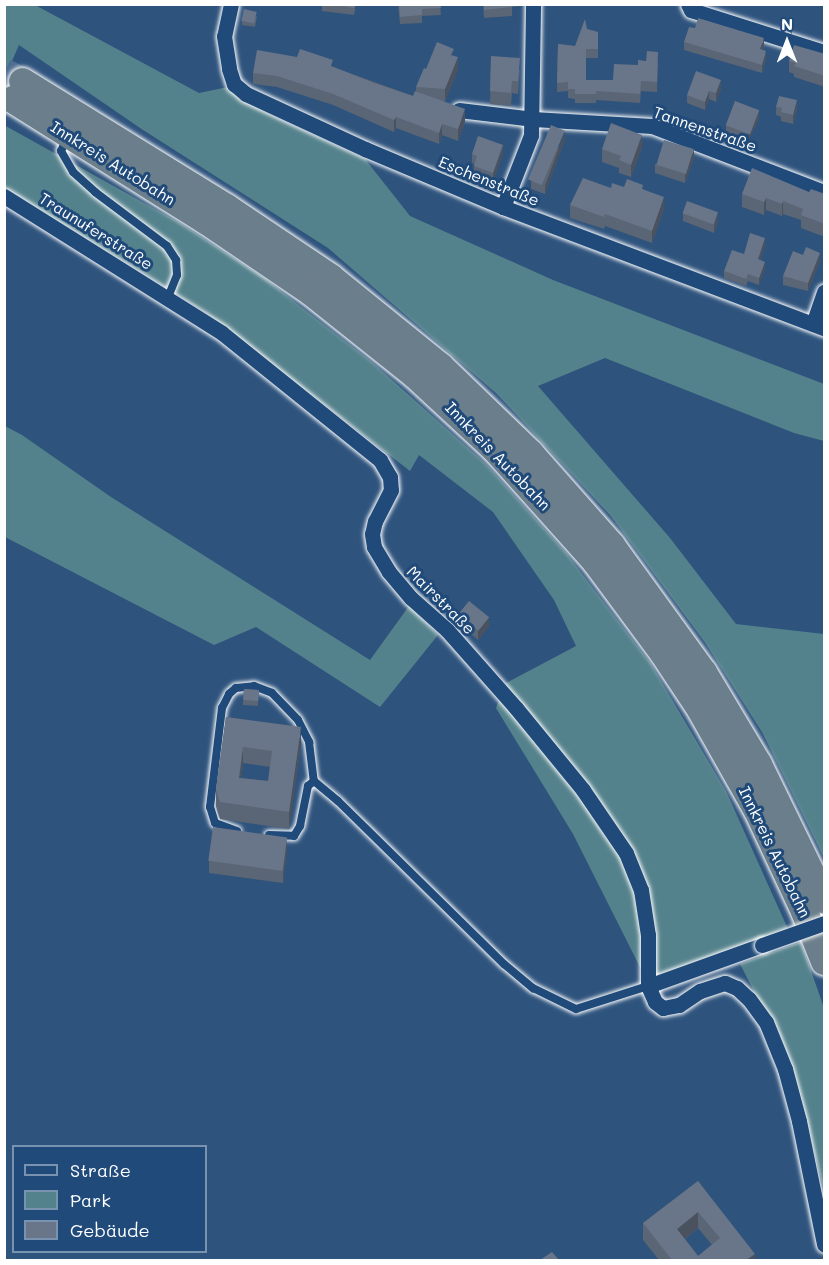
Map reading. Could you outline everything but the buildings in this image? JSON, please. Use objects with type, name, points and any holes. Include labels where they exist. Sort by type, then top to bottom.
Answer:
[{"type":"highway","name":"Innkreis Autobahn","points":[[825,900],[758,764],[703,672],[611,545],[530,453],[440,366],[330,277],[226,207],[17,90],[69,135],[263,258],[360,328],[453,409],[546,504],[628,605],[700,710],[772,842],[825,961]]},
{"type":"street","name":"Eschenstraße","points":[[231,4],[224,36],[229,69],[234,84],[246,94],[365,150],[503,207],[819,326],[825,292]]},
{"type":"street","points":[[503,207],[531,135],[533,4]]},
{"type":"street","points":[[688,4],[691,10],[825,52]]},
{"type":"street","name":"Tannenstraße","points":[[459,110],[533,119],[652,126],[825,192]]},
{"type":"street","name":"Traunuferstraße","points":[[4,196],[168,297]]},
{"type":"street","name":"Mairstraße","points":[[168,297],[222,333],[380,460],[390,477],[392,490],[375,521],[372,534],[374,547],[389,572],[411,598],[447,630],[516,708],[583,790],[626,853],[641,890],[648,935],[648,986]]},
{"type":"street","points":[[825,923],[648,986],[655,1002],[663,1008],[679,1005],[713,984],[725,983],[737,988],[749,999],[766,1022],[784,1068],[799,1121],[825,1244]]},
{"type":"lane","points":[[69,135],[61,151],[73,172],[95,192],[167,246],[176,260],[177,275],[168,297]]},
{"type":"lane","points":[[251,833],[229,830],[215,823],[210,807],[222,708],[229,694],[236,688],[254,686],[272,693],[298,720],[309,742],[314,781],[338,801],[504,964],[533,988],[576,1010],[648,986]]},
{"type":"lane","points":[[262,834],[294,836],[300,826],[308,786],[314,781]]},
{"type":"green space","points":[[5,5],[35,5],[199,93],[228,87],[264,112],[365,159],[410,216],[553,280],[824,384],[824,441],[794,433],[605,358],[538,386],[670,538],[736,624],[824,634],[824,858],[762,732],[704,641],[610,515],[496,393],[328,248],[143,130],[19,45],[5,77]]},
{"type":"green space","points":[[4,125],[180,223],[264,278],[373,363],[485,463],[567,554],[651,664],[726,791],[788,929],[647,981],[573,834],[496,708],[506,683],[576,646],[554,600],[493,512],[419,455],[410,471],[205,312],[5,188]]},
{"type":"green space","points":[[5,426],[22,435],[111,497],[370,660],[409,606],[438,635],[380,707],[256,627],[214,645],[5,537]]},
{"type":"green space","points":[[801,942],[824,1008],[824,1190],[802,1103],[775,1032],[740,964]]},
{"type":"tunnel","points":[[4,71],[22,81]]}]
